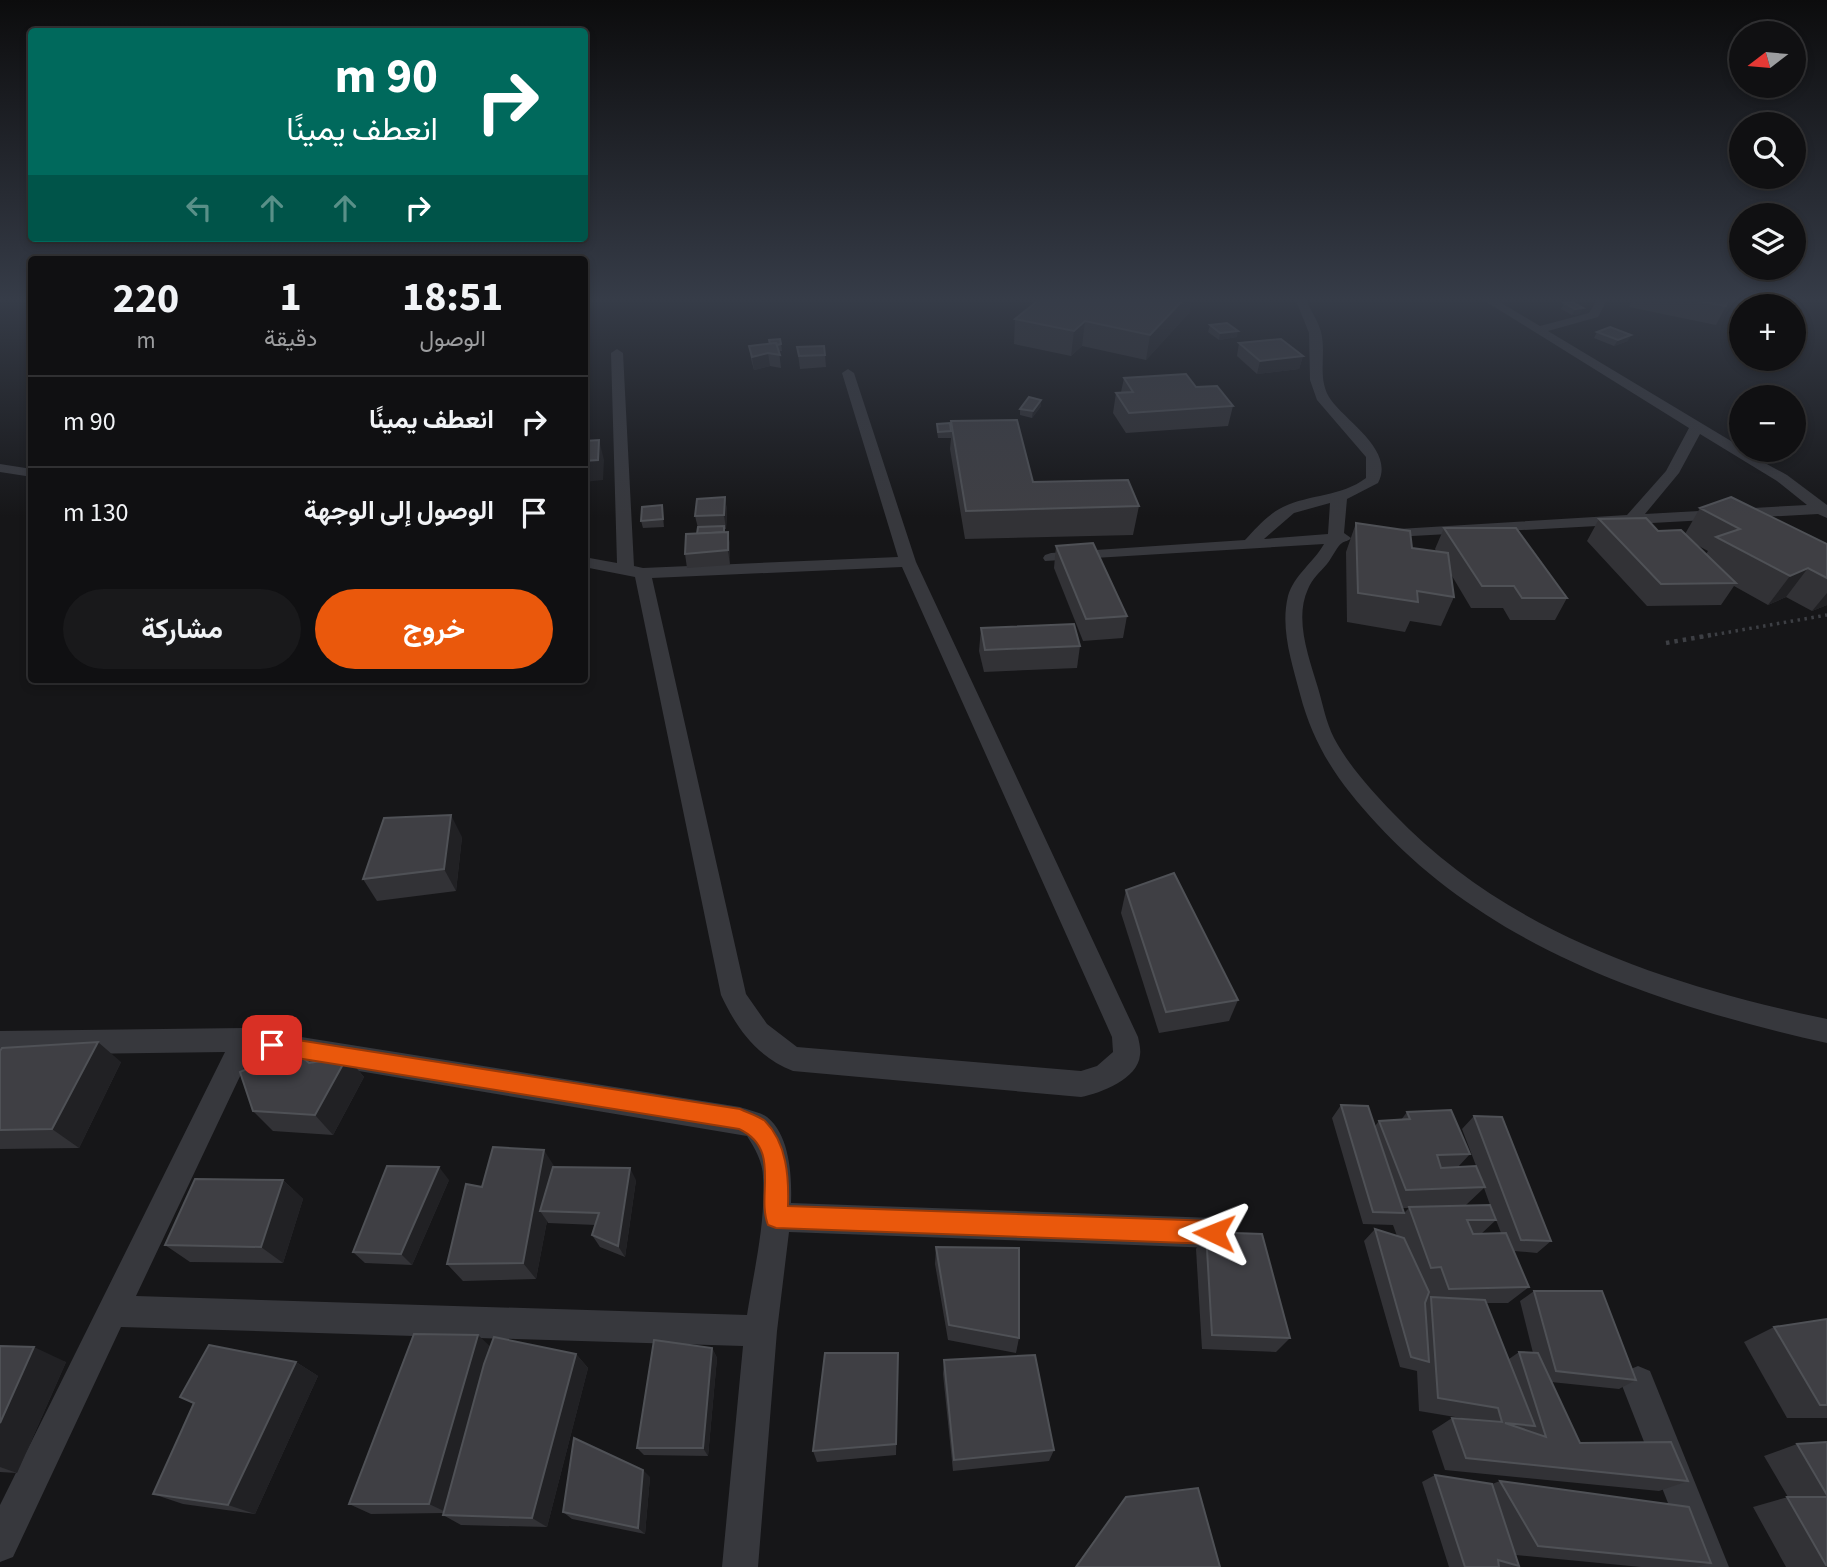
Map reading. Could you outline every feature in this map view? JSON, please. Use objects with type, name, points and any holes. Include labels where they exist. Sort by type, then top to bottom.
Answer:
[{"type":"street","points":[[618,371],[635,571],[734,995],[749,1025],[770,1045],[793,1059],[1081,1084],[1093,1082],[1113,1073],[1127,1056],[1125,1037],[908,562],[848,373]]},
{"type":"street","points":[[1251,543],[1266,527],[1290,509],[1359,490],[1373,480],[1373,456],[1324,400],[1317,371]]},
{"type":"street","points":[[1606,371],[1782,478],[1825,511]]},
{"type":"street","points":[[1632,519],[1672,473],[1697,426]]},
{"type":"street","points":[[0,468],[28,472]]},
{"type":"street","points":[[1340,496],[1336,506],[1335,538],[1297,594],[1296,648],[1319,729],[1347,774],[1384,820],[1422,856],[1466,891],[1557,943],[1631,977],[1703,1003],[1827,1031]]},
{"type":"street","points":[[1051,558],[1632,519],[1825,511]]},
{"type":"street","points":[[588,563],[635,571],[908,562]]},
{"type":"street","points":[[0,1544],[244,1040]]},
{"type":"street","points":[[0,1043],[244,1040],[740,1119],[757,1127],[768,1143],[778,1175],[740,1567]]},
{"type":"street","points":[[776,1217],[1214,1233]]},
{"type":"street","points":[[115,1311],[761,1331]]},
{"type":"street","points":[[1638,1383],[1711,1567]]},
{"type":"path","points":[[1666,643],[1827,615]]},
{"type":"building","points":[[1186,374],[1196,387],[1217,386],[1233,406],[1129,413],[1116,393],[1133,392],[1124,378]]},
{"type":"building","points":[[1029,397],[1041,400],[1033,411],[1020,409]]},
{"type":"building","points":[[1017,420],[1033,482],[1128,480],[1139,506],[966,511],[951,421]]},
{"type":"building","points":[[950,423],[951,431],[938,432],[937,424]]},
{"type":"building","points":[[599,440],[598,460],[588,461],[588,441]]},
{"type":"building","points":[[725,497],[724,515],[695,516],[697,499]]},
{"type":"building","points":[[1731,497],[1827,544],[1827,578],[1808,568],[1790,576],[1716,537],[1740,529],[1700,508]]},
{"type":"building","points":[[662,505],[663,519],[641,521],[642,507]]},
{"type":"building","points":[[1646,518],[1658,531],[1681,530],[1736,583],[1661,584],[1599,519]]},
{"type":"building","points":[[1356,523],[1410,531],[1412,548],[1448,553],[1454,597],[1417,591],[1418,602],[1358,593]]},
{"type":"building","points":[[724,526],[724,532],[697,534],[698,527]]},
{"type":"building","points":[[1444,528],[1516,528],[1567,598],[1522,598],[1514,586],[1482,586]]},
{"type":"building","points":[[728,532],[728,550],[685,554],[686,534]]},
{"type":"building","points":[[1093,543],[1127,616],[1086,619],[1056,546]]},
{"type":"building","points":[[1074,624],[1080,646],[985,650],[981,628]]},
{"type":"building","points":[[451,815],[444,869],[363,879],[384,818]]},
{"type":"building","points":[[1174,873],[1238,1000],[1166,1012],[1126,890]]},
{"type":"building","points":[[98,1042],[52,1129],[0,1130],[2,1048]]},
{"type":"building","points":[[291,1048],[309,1063],[347,1057],[315,1115],[253,1111],[240,1072]]},
{"type":"building","points":[[1341,1105],[1368,1106],[1404,1213],[1373,1212]]},
{"type":"building","points":[[1451,1110],[1470,1154],[1437,1155],[1441,1168],[1476,1166],[1485,1187],[1406,1190],[1379,1121],[1410,1119],[1407,1112]]},
{"type":"building","points":[[1474,1116],[1502,1117],[1551,1241],[1521,1240]]},
{"type":"building","points":[[493,1147],[544,1150],[523,1263],[447,1264],[466,1184],[482,1187]]},
{"type":"building","points":[[387,1166],[439,1167],[401,1254],[353,1252]]},
{"type":"building","points":[[553,1167],[630,1168],[618,1246],[592,1235],[599,1213],[540,1211]]},
{"type":"building","points":[[195,1179],[283,1180],[261,1247],[165,1245]]},
{"type":"building","points":[[1490,1205],[1496,1220],[1467,1220],[1473,1234],[1506,1233],[1529,1287],[1449,1289],[1441,1267],[1431,1268],[1409,1207]]},
{"type":"building","points":[[1375,1229],[1404,1238],[1429,1292],[1425,1303],[1429,1362],[1411,1357]]},
{"type":"building","points":[[1206,1232],[1262,1234],[1290,1338],[1212,1335]]},
{"type":"building","points":[[936,1247],[1019,1248],[1019,1338],[949,1325]]},
{"type":"building","points":[[1534,1291],[1602,1291],[1636,1380],[1556,1371]]},
{"type":"building","points":[[1431,1297],[1485,1300],[1535,1426],[1505,1423],[1546,1437],[1519,1352],[1538,1353],[1580,1443],[1671,1442],[1688,1481],[1466,1458],[1452,1418],[1502,1422],[1498,1408],[1438,1398]]},
{"type":"building","points":[[1827,1319],[1827,1405],[1820,1405],[1774,1327]]},
{"type":"building","points":[[414,1334],[478,1335],[429,1504],[349,1504]]},
{"type":"building","points":[[494,1337],[576,1354],[532,1518],[443,1515],[484,1364]]},
{"type":"building","points":[[654,1340],[712,1348],[703,1448],[637,1448]]},
{"type":"building","points":[[209,1345],[296,1362],[228,1505],[153,1494],[194,1403],[180,1397]]},
{"type":"building","points":[[0,1346],[34,1347],[0,1423]]},
{"type":"building","points":[[825,1353],[898,1353],[896,1444],[813,1451]]},
{"type":"building","points":[[1035,1355],[1054,1450],[954,1460],[944,1360]]},
{"type":"building","points":[[574,1438],[643,1470],[638,1528],[563,1512]]},
{"type":"building","points":[[1827,1442],[1827,1495],[1797,1444]]},
{"type":"building","points":[[1435,1475],[1492,1484],[1519,1566],[1498,1560],[1499,1567],[1465,1567]]},
{"type":"building","points":[[1500,1481],[1689,1507],[1711,1563],[1538,1546]]},
{"type":"building","points":[[1198,1488],[1220,1567],[1076,1567],[1126,1497]]},
{"type":"building","points":[[1787,1497],[1827,1497],[1827,1565],[1826,1565]]},
{"type":"route","points":[[272,1045],[740,1119],[757,1127],[768,1143],[778,1175],[776,1217],[1214,1233]]}]
